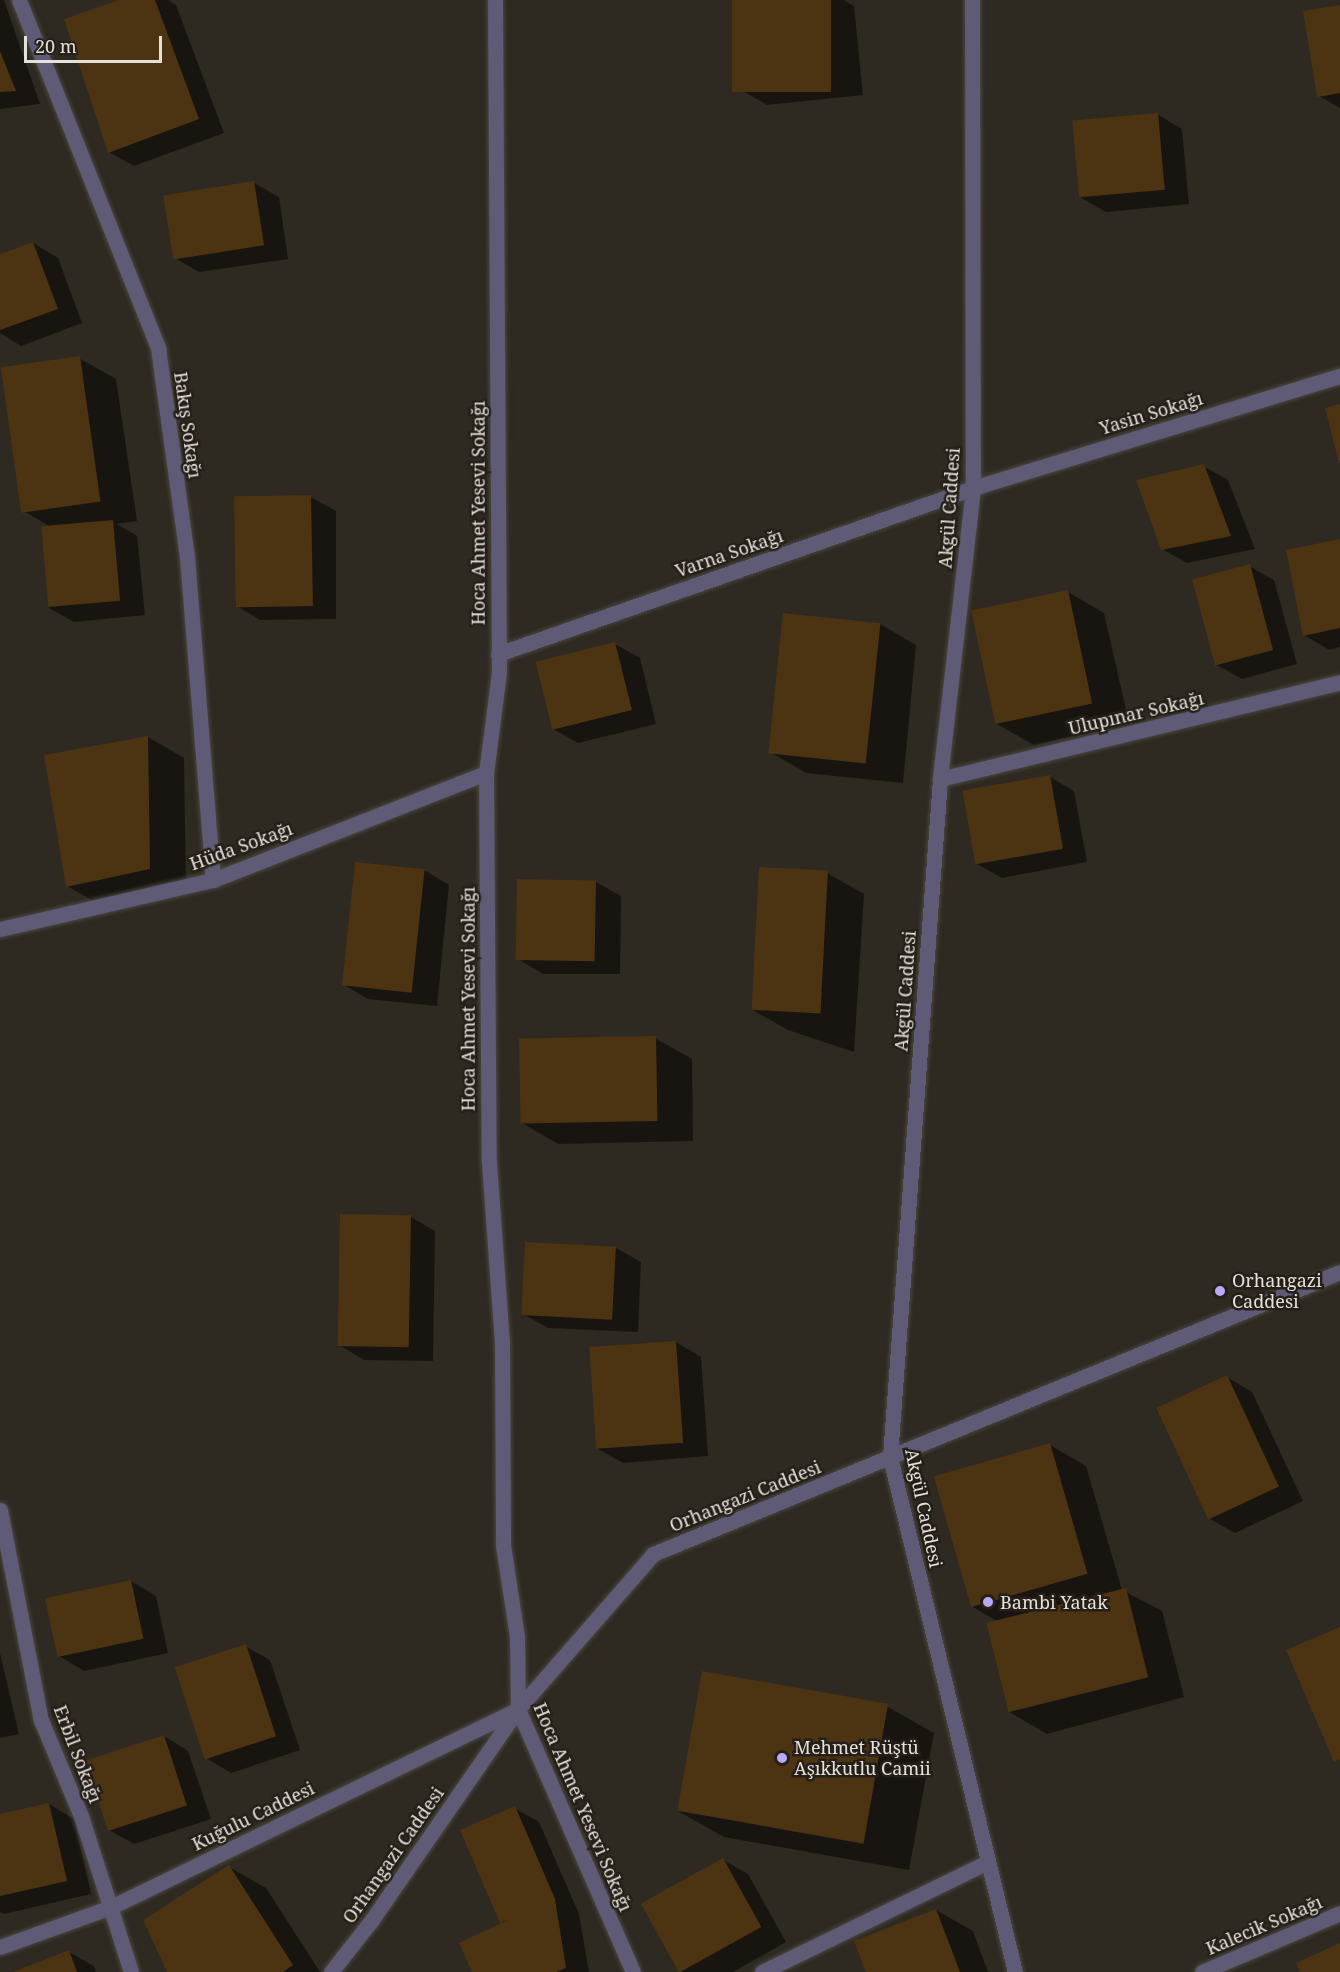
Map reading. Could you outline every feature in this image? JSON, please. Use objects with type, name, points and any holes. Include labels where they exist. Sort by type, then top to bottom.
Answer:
[{"type":"street","name":"Bakış Sokağı","points":[[19,0],[159,348],[187,557],[213,880]]},
{"type":"street","name":"Hoca Ahmet Yesevi Sokağı","points":[[495,0],[498,654],[486,773],[489,1162],[502,1343],[503,1545],[517,1636],[518,1709],[633,1972]]},
{"type":"street","name":"Akgül Caddesi","points":[[972,0],[974,488],[940,779],[890,1457],[1015,1972]]},
{"type":"street","name":"Yasin Sokağı","points":[[974,488],[1340,376]]},
{"type":"street","name":"Varna Sokağı","points":[[498,654],[974,488]]},
{"type":"street","name":"Ulupınar Sokağı","points":[[940,779],[1340,682]]},
{"type":"street","name":"Hüda Sokağı","points":[[0,930],[213,880],[486,773]]},
{"type":"street","name":"Orhangazi Caddesi","points":[[332,1972],[371,1921],[518,1709],[653,1554],[1340,1272]]},
{"type":"street","name":"Erbil Sokağı","points":[[0,1510],[41,1720],[81,1816],[130,1972]]},
{"type":"street","name":"Kuğulu Caddesi","points":[[0,1947],[111,1907],[518,1709]]},
{"type":"street","points":[[762,1972],[988,1862]]},
{"type":"street","name":"Kalecik Sokağı","points":[[1202,1972],[1340,1913]]},
{"type":"building","points":[[119,0],[155,0],[199,119],[108,153],[64,19]]},
{"type":"building","points":[[732,0],[831,0],[831,92],[732,92]]},
{"type":"building","points":[[1340,5],[1340,93],[1317,97],[1303,11]]},
{"type":"building","points":[[0,51],[16,91],[0,92]]},
{"type":"building","points":[[1158,113],[1165,190],[1079,197],[1072,120]]},
{"type":"building","points":[[254,181],[264,245],[173,260],[163,195]]},
{"type":"building","points":[[33,242],[58,309],[0,330],[0,254]]},
{"type":"building","points":[[80,356],[100,502],[21,513],[1,367]]},
{"type":"building","points":[[1340,404],[1340,463],[1339,463],[1325,408]]},
{"type":"building","points":[[1204,464],[1231,536],[1161,550],[1136,480]]},
{"type":"building","points":[[311,495],[313,606],[236,607],[234,496]]},
{"type":"building","points":[[113,520],[120,601],[48,607],[41,526]]},
{"type":"building","points":[[1340,539],[1340,628],[1303,636],[1286,550]]},
{"type":"building","points":[[1250,564],[1273,650],[1215,665],[1192,580]]},
{"type":"building","points":[[1068,590],[1092,703],[995,724],[971,611]]},
{"type":"building","points":[[783,613],[880,623],[866,763],[768,753]]},
{"type":"building","points":[[615,642],[632,710],[552,730],[535,662]]},
{"type":"building","points":[[148,736],[150,869],[66,887],[44,755]]},
{"type":"building","points":[[1050,775],[1063,849],[975,864],[962,790]]},
{"type":"building","points":[[355,862],[425,869],[412,993],[342,985]]},
{"type":"building","points":[[759,867],[828,871],[820,1013],[752,1010]]},
{"type":"building","points":[[517,879],[596,880],[595,961],[516,960]]},
{"type":"building","points":[[656,1036],[657,1121],[521,1123],[519,1038]]},
{"type":"building","points":[[340,1214],[411,1215],[409,1347],[338,1346]]},
{"type":"building","points":[[525,1242],[616,1247],[612,1320],[521,1315]]},
{"type":"building","points":[[676,1341],[683,1443],[596,1449],[589,1347]]},
{"type":"building","points":[[1227,1375],[1279,1486],[1208,1519],[1156,1408]]},
{"type":"building","points":[[1050,1443],[1087,1574],[971,1607],[934,1476]]},
{"type":"building","points":[[131,1580],[143,1639],[57,1657],[45,1598]]},
{"type":"building","points":[[1126,1588],[1148,1677],[1009,1712],[986,1623]]},
{"type":"building","points":[[1340,1627],[1340,1759],[1334,1762],[1286,1650]]},
{"type":"building","points":[[246,1644],[276,1736],[205,1759],[175,1667]]},
{"type":"building","name":"Mehmet Rüştü Aşıkkutlu Camii","points":[[702,1671],[888,1704],[863,1844],[677,1811]]},
{"type":"building","points":[[164,1735],[187,1805],[108,1831],[85,1761]]},
{"type":"building","points":[[49,1803],[67,1881],[0,1896],[0,1814]]},
{"type":"building","points":[[515,1806],[555,1899],[566,1968],[556,1972],[472,1972],[459,1943],[510,1919],[500,1923],[460,1830]]},
{"type":"building","points":[[723,1858],[761,1927],[679,1972],[641,1904]]},
{"type":"building","points":[[229,1865],[293,1965],[283,1972],[167,1972],[143,1920]]},
{"type":"building","points":[[936,1909],[960,1972],[866,1972],[854,1941]]},
{"type":"building","points":[[1340,1943],[1340,1972],[1300,1972],[1296,1963]]},
{"type":"building","points":[[69,1950],[77,1972],[13,1972]]},
{"type":"place","name":"Orhangazi Caddesi","points":[[1220,1291]]},
{"type":"place","name":"Bambi Yatak","points":[[988,1602]]},
{"type":"place","name":"Mehmet Rüştü Aşıkkutlu Camii","points":[[782,1758]]}]
